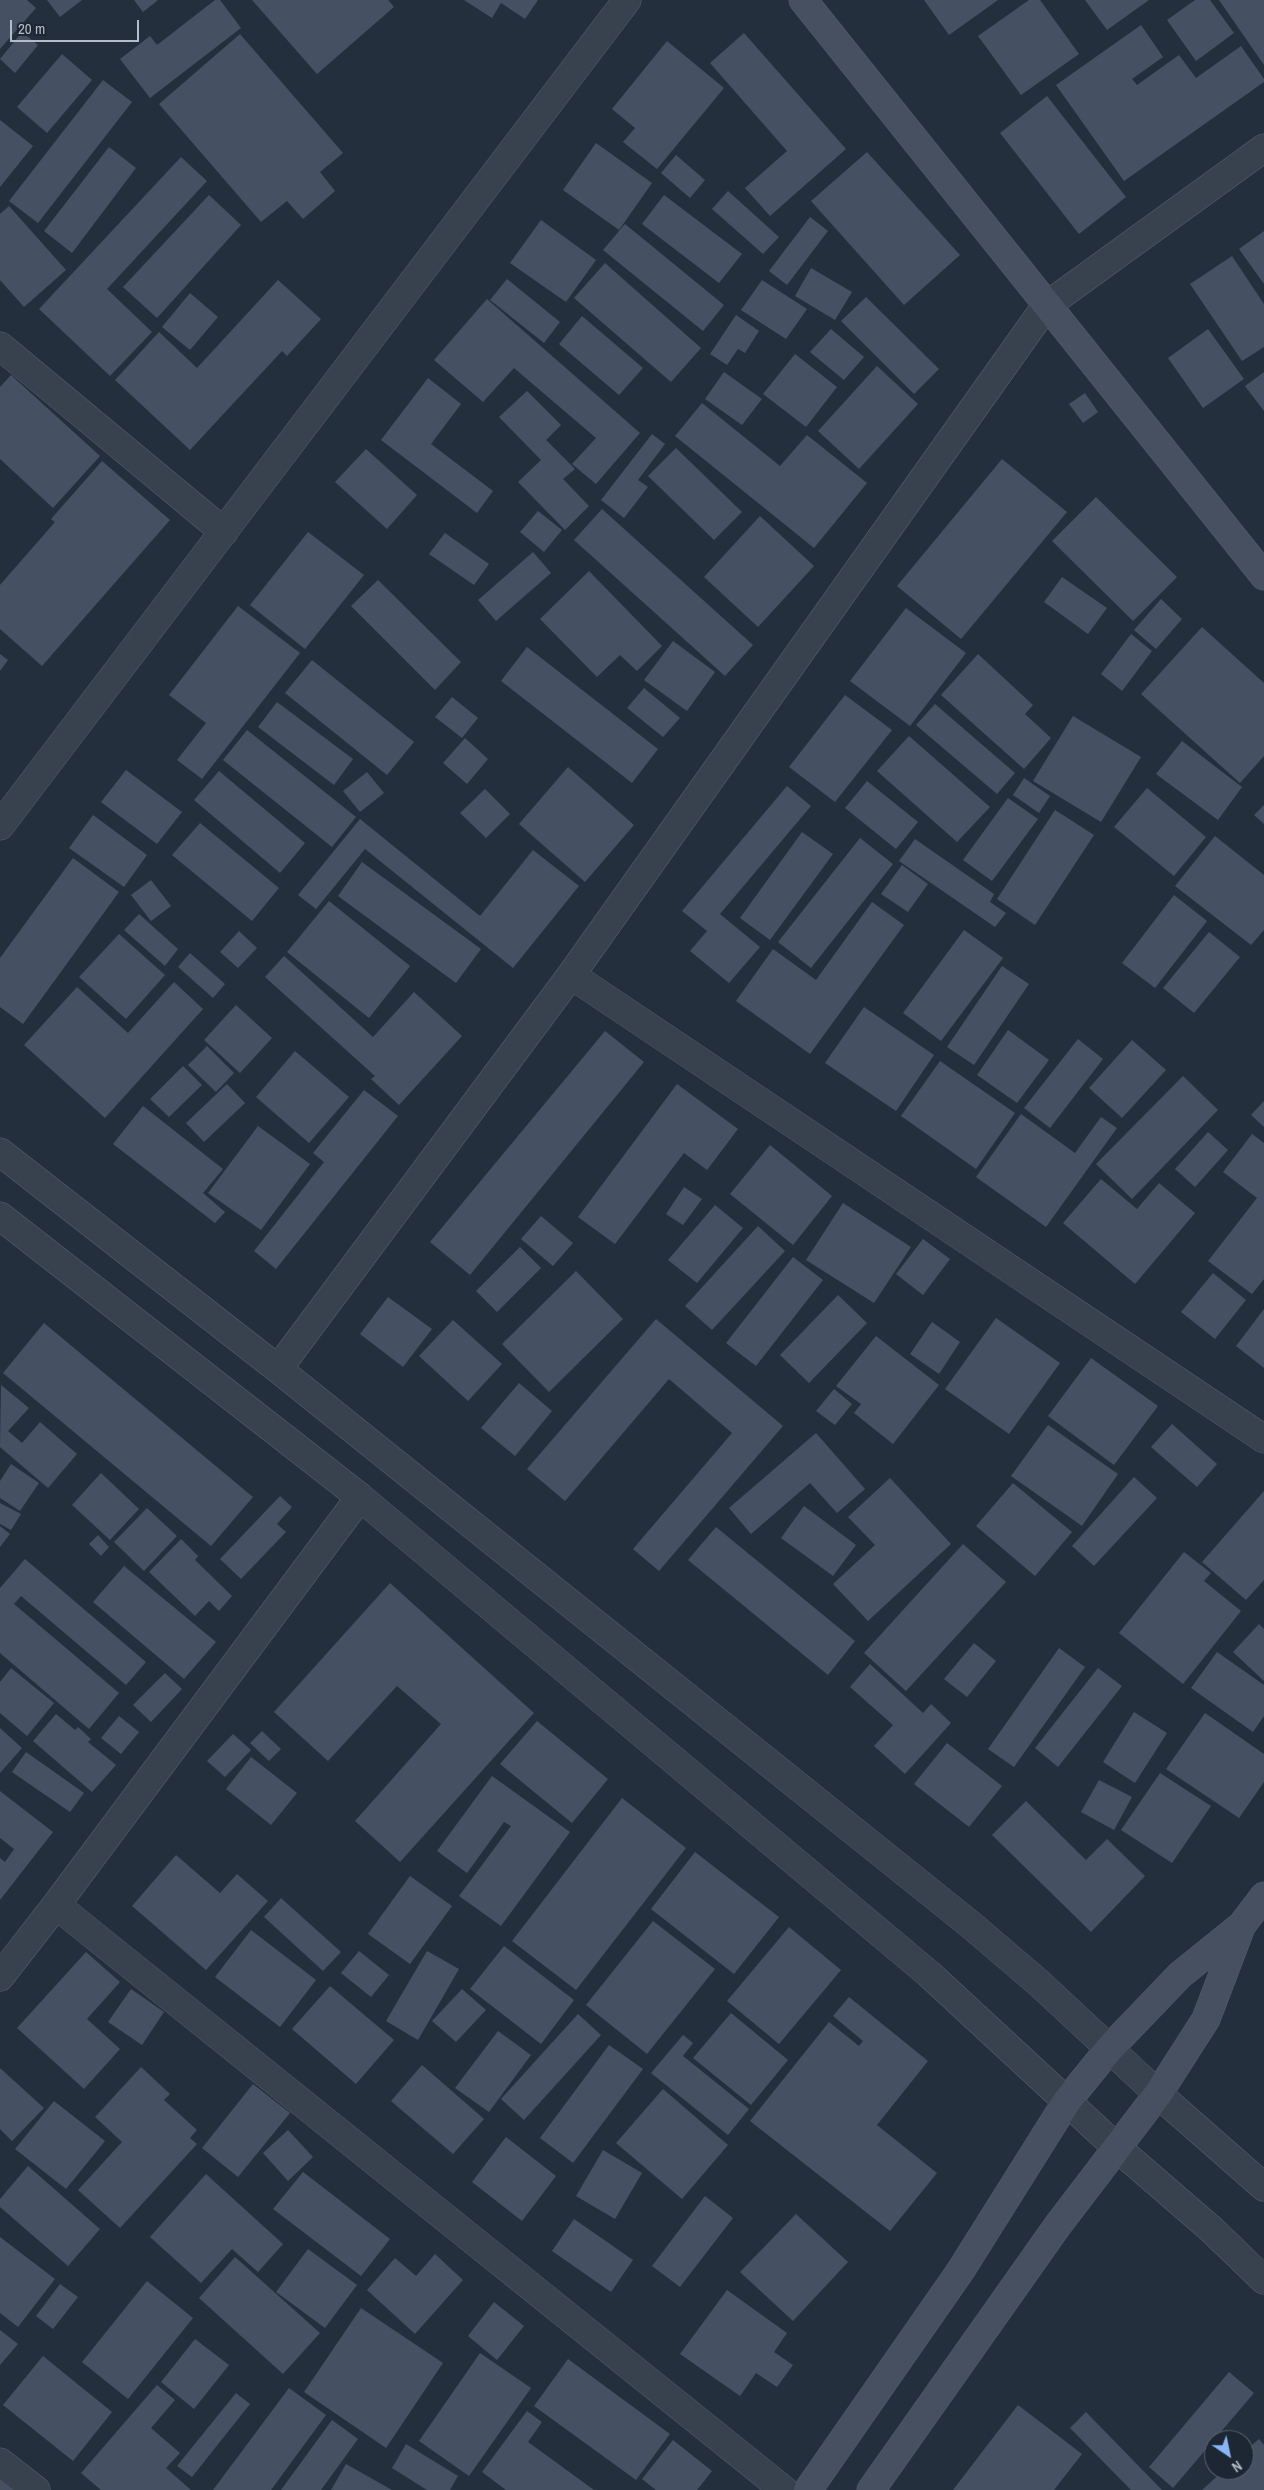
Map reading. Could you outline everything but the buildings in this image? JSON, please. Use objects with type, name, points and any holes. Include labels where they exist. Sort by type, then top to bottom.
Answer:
[{"type":"street","points":[[0,826],[627,0]]},
{"type":"street","points":[[802,0],[1264,576]]},
{"type":"street","points":[[278,1369],[571,975],[1046,306],[1264,148]]},
{"type":"street","points":[[0,346],[224,532]]},
{"type":"street","points":[[571,975],[1264,1439]]},
{"type":"street","points":[[0,1152],[278,1369],[971,1925],[1040,1984],[1158,2094],[1264,2187]]},
{"type":"street","points":[[0,1216],[360,1497],[929,1974],[1116,2147],[1212,2229],[1264,2280]]},
{"type":"street","points":[[0,1977],[56,1905],[360,1497]]},
{"type":"street","points":[[808,2490],[961,2270],[1068,2101],[1110,2048],[1180,1975],[1242,1925],[1264,1896]]},
{"type":"street","points":[[56,1905],[784,2490]]},
{"type":"street","points":[[870,2490],[1058,2225],[1158,2094],[1206,2019],[1242,1925]]},
{"type":"street","points":[[0,2462],[36,2490]]}]
